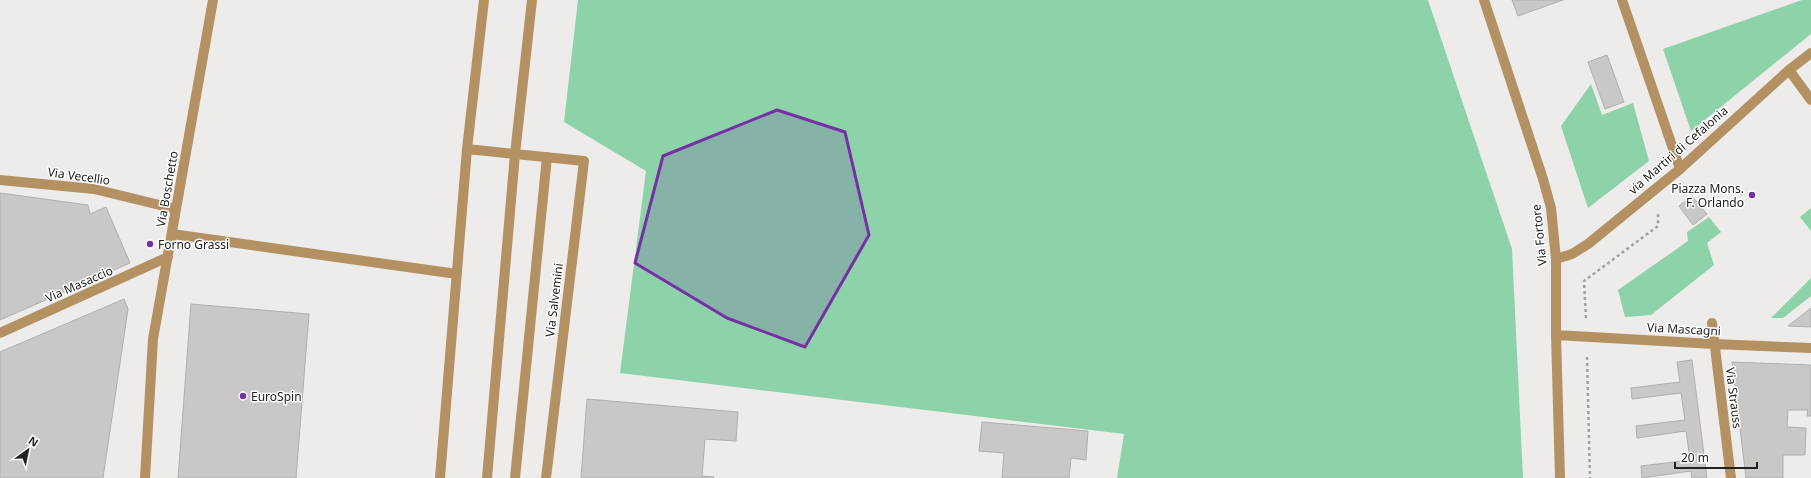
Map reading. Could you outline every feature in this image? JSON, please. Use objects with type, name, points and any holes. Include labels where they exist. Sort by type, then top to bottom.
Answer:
[{"type":"street","name":"Via Boschetto","points":[[145,478],[153,339],[213,0]]},
{"type":"street","points":[[440,478],[467,149],[484,0]]},
{"type":"street","points":[[487,478],[515,154],[532,0]]},
{"type":"street","name":"Via Fortore","points":[[1484,0],[1543,179],[1551,208],[1556,259],[1556,335],[1560,478]]},
{"type":"street","points":[[1622,0],[1680,169]]},
{"type":"street","name":"via Martiri di Cefalonia","points":[[1556,259],[1572,254],[1588,244],[1680,169],[1789,70],[1811,53]]},
{"type":"street","points":[[1789,70],[1811,100]]},
{"type":"street","name":"Via Salvemini","points":[[467,149],[584,161],[546,478]]},
{"type":"street","name":"Via Salvemini","points":[[515,478],[547,157]]},
{"type":"street","name":"Via Vecellio","points":[[0,180],[94,189],[176,209]]},
{"type":"street","points":[[172,234],[457,274]]},
{"type":"street","name":"Via Masaccio","points":[[0,333],[168,258]]},
{"type":"street","name":"Via Strauss","points":[[1712,323],[1731,478]]},
{"type":"street","name":"Via Mascagni","points":[[1556,335],[1811,348]]},
{"type":"highlighted area","points":[[777,110],[845,132],[869,235],[805,347],[727,318],[635,263],[663,156]]},
{"type":"green space","points":[[578,0],[1428,0],[1512,249],[1523,478],[1117,478],[1124,434],[620,373],[646,171],[564,122]]},
{"type":"green space","points":[[1802,0],[1811,0],[1811,34],[1691,131],[1663,49]]},
{"type":"green space","points":[[1591,84],[1602,115],[1633,103],[1649,161],[1588,208],[1561,126]]},
{"type":"green space","points":[[1811,208],[1811,231],[1800,217]]},
{"type":"green space","points":[[1709,217],[1721,232],[1707,243],[1714,265],[1651,315],[1625,317],[1618,290],[1688,241],[1687,232]]},
{"type":"green space","points":[[1811,278],[1811,296],[1783,318],[1771,318]]},
{"type":"building","points":[[1512,0],[1563,0],[1518,16]]},
{"type":"building","points":[[1607,55],[1624,102],[1605,109],[1588,62]]},
{"type":"building","points":[[0,193],[88,205],[90,214],[106,207],[130,263],[0,320]]},
{"type":"building","points":[[1692,196],[1707,214],[1693,225],[1679,206]]},
{"type":"building","points":[[124,299],[128,309],[103,478],[0,478],[0,352]]},
{"type":"building","name":"EuroSpin","points":[[191,304],[309,314],[296,478],[178,478]]},
{"type":"building","points":[[1811,308],[1811,327],[1788,326]]},
{"type":"building","points":[[1692,360],[1707,478],[1692,478],[1691,471],[1642,478],[1641,466],[1690,460],[1686,431],[1637,438],[1636,426],[1685,420],[1681,393],[1632,399],[1631,388],[1680,382],[1677,362]]},
{"type":"building","points":[[1732,362],[1811,365],[1811,416],[1807,416],[1808,410],[1788,410],[1787,427],[1806,428],[1805,455],[1783,455],[1783,478],[1746,478]]},
{"type":"building","points":[[587,399],[738,412],[736,441],[705,439],[702,476],[714,478],[581,478]]},
{"type":"building","points":[[982,422],[1088,431],[1086,460],[1071,458],[1069,478],[1002,478],[1004,453],[979,451]]},
{"type":"place","name":"Piazza Mons. F. Orlando","points":[[1752,195]]},
{"type":"place","name":"Forno Grassi","points":[[150,244]]},
{"type":"place","name":"EuroSpin","points":[[243,396]]}]
